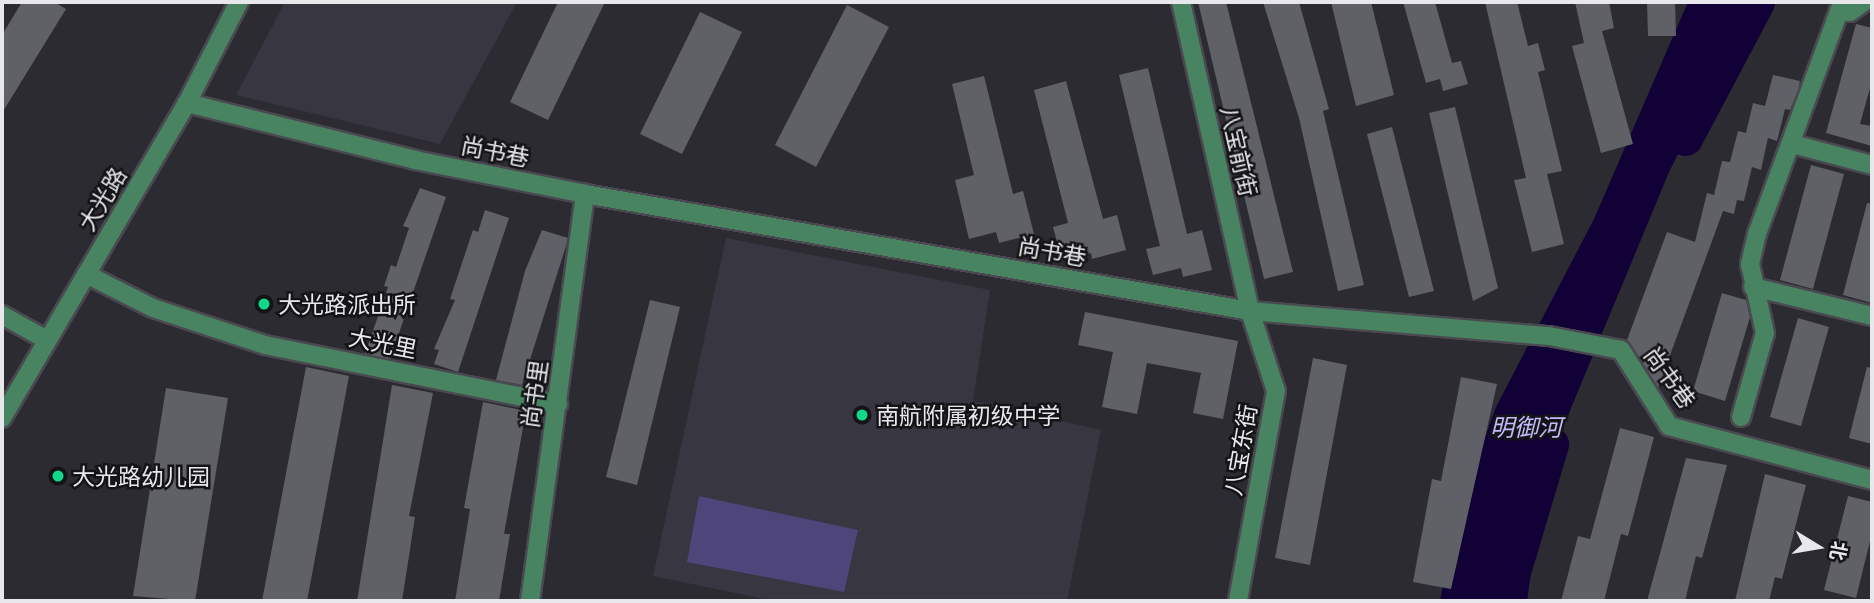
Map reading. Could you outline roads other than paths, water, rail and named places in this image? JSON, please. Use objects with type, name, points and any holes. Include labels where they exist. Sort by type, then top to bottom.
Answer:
[{"type":"street","name":"大光路","points":[[2,418],[187,103],[239,2]]},
{"type":"street","name":"八宝前街","points":[[1181,2],[1250,311]]},
{"type":"street","points":[[1741,417],[1765,333],[1750,264],[1757,234],[1793,144],[1839,11],[1864,7]]},
{"type":"street","name":"尚书巷","points":[[187,103],[415,160],[585,194],[1250,311],[1549,336],[1621,350],[1669,426],[1872,480]]},
{"type":"street","points":[[1793,144],[1872,165]]},
{"type":"street","name":"尚书里","points":[[530,601],[585,194]]},
{"type":"street","name":"大光里","points":[[86,274],[153,308],[265,345],[558,404]]},
{"type":"street","points":[[1753,287],[1872,316]]},
{"type":"street","name":"八宝东街","points":[[1238,601],[1276,391],[1250,311]]},
{"type":"street","points":[[2,315],[47,340]]},
{"type":"water","name":"明御河","points":[[1688,2],[1755,2],[1669,172],[1515,543],[1499,601],[1440,601],[1453,527],[1496,407],[1594,219]]},
{"type":"waterway","name":"明御河","points":[[1685,138],[1757,2]]},
{"type":"waterway","name":"明御河","points":[[1509,601],[1512,575],[1551,444]]},
{"type":"place","name":"大光路派出所","points":[[264,304]]},
{"type":"place","name":"南航附属初级中学","points":[[862,415]]},
{"type":"place","name":"大光路幼儿园","points":[[58,476]]}]
